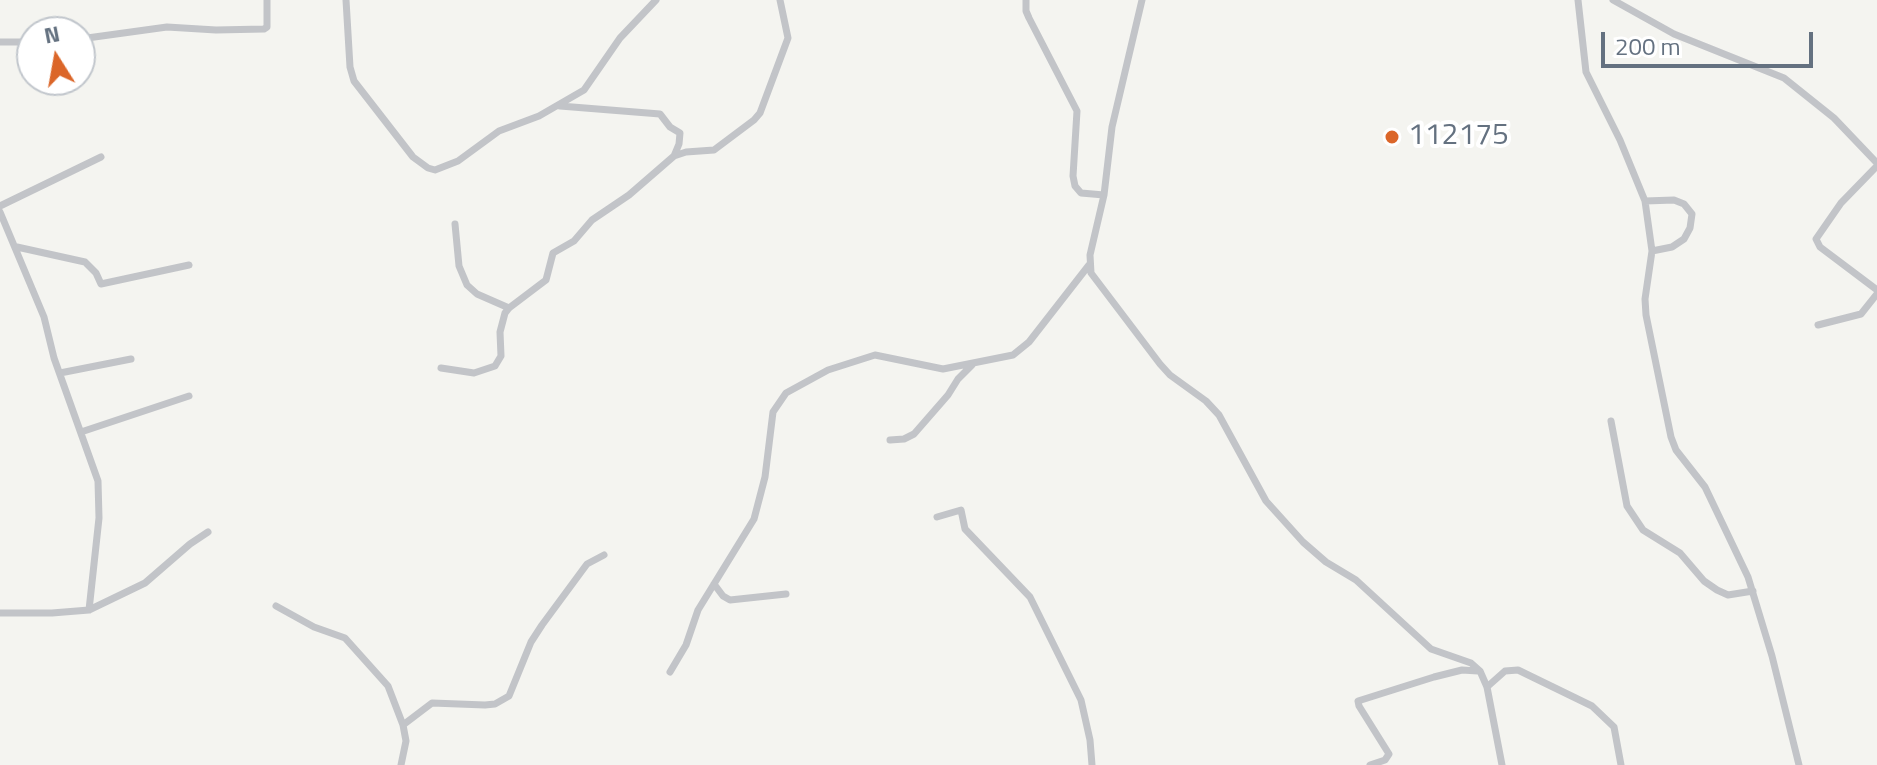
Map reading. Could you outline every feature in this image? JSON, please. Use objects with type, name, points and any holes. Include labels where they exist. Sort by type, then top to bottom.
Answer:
[{"type":"street","points":[[96,37],[167,27],[264,29],[267,27],[267,0]]},
{"type":"street","points":[[346,0],[350,67],[354,81],[402,145],[428,168],[435,170],[450,165],[499,131],[560,106],[590,84],[620,38],[656,0]]},
{"type":"street","points":[[441,368],[474,373],[495,366],[501,356],[500,332],[509,308],[546,280],[553,253],[574,241],[592,220],[629,195],[674,156],[686,152],[706,153],[722,146],[760,113],[788,38],[780,0]]},
{"type":"street","points":[[1026,0],[1029,18],[1077,111],[1075,186],[1081,193],[1104,195]]},
{"type":"street","points":[[670,672],[680,658],[698,610],[748,530],[760,504],[773,412],[786,393],[828,370],[875,355],[943,369],[1004,358],[1020,350],[1089,265],[1104,195],[1112,127],[1142,0]]},
{"type":"street","points":[[1578,0],[1586,72],[1620,140],[1645,201],[1652,251],[1645,299],[1646,315],[1671,437],[1676,450],[1705,487],[1753,591],[1799,765]]},
{"type":"street","points":[[1613,0],[1674,34],[1784,78],[1834,118],[1877,164],[1841,203],[1816,239],[1820,247],[1877,292],[1861,314],[1818,325]]},
{"type":"street","points":[[560,106],[660,114],[670,127],[680,133],[674,156]]},
{"type":"street","points":[[89,610],[99,489],[44,317],[0,209],[101,157]]},
{"type":"street","points":[[1645,201],[1674,200],[1684,204],[1692,214],[1684,239],[1672,247],[1652,251]]},
{"type":"street","points":[[455,224],[459,266],[467,285],[477,294],[509,308]]},
{"type":"street","points":[[17,247],[85,262],[96,273],[101,284],[189,265]]},
{"type":"street","points":[[1089,265],[1094,279],[1160,364],[1219,415],[1266,501],[1303,542],[1326,562],[1356,580],[1431,649],[1471,663],[1480,671],[1487,687],[1502,765]]},
{"type":"street","points":[[60,373],[131,359]]},
{"type":"street","points":[[890,440],[904,439],[914,434],[974,364]]},
{"type":"street","points":[[81,432],[189,396]]},
{"type":"street","points":[[1611,421],[1627,506],[1643,530],[1680,553],[1704,581],[1717,590],[1728,595],[1753,591]]},
{"type":"street","points":[[937,517],[961,510],[965,529],[1030,597],[1081,700],[1092,765]]},
{"type":"street","points":[[0,613],[89,610],[145,583],[208,532]]},
{"type":"street","points":[[403,725],[432,703],[495,704],[509,696],[531,642],[542,625],[587,564],[604,555]]},
{"type":"street","points":[[714,584],[730,600],[786,594]]},
{"type":"street","points":[[276,606],[293,617],[340,635],[352,643],[388,686],[403,725],[406,751],[401,765]]},
{"type":"street","points":[[1370,765],[1385,760],[1389,754],[1358,701],[1462,670],[1480,671]]},
{"type":"street","points":[[1487,687],[1505,671],[1518,670],[1592,706],[1614,727],[1621,765]]},
{"type":"place","name":"112175","points":[[1392,137]]}]
